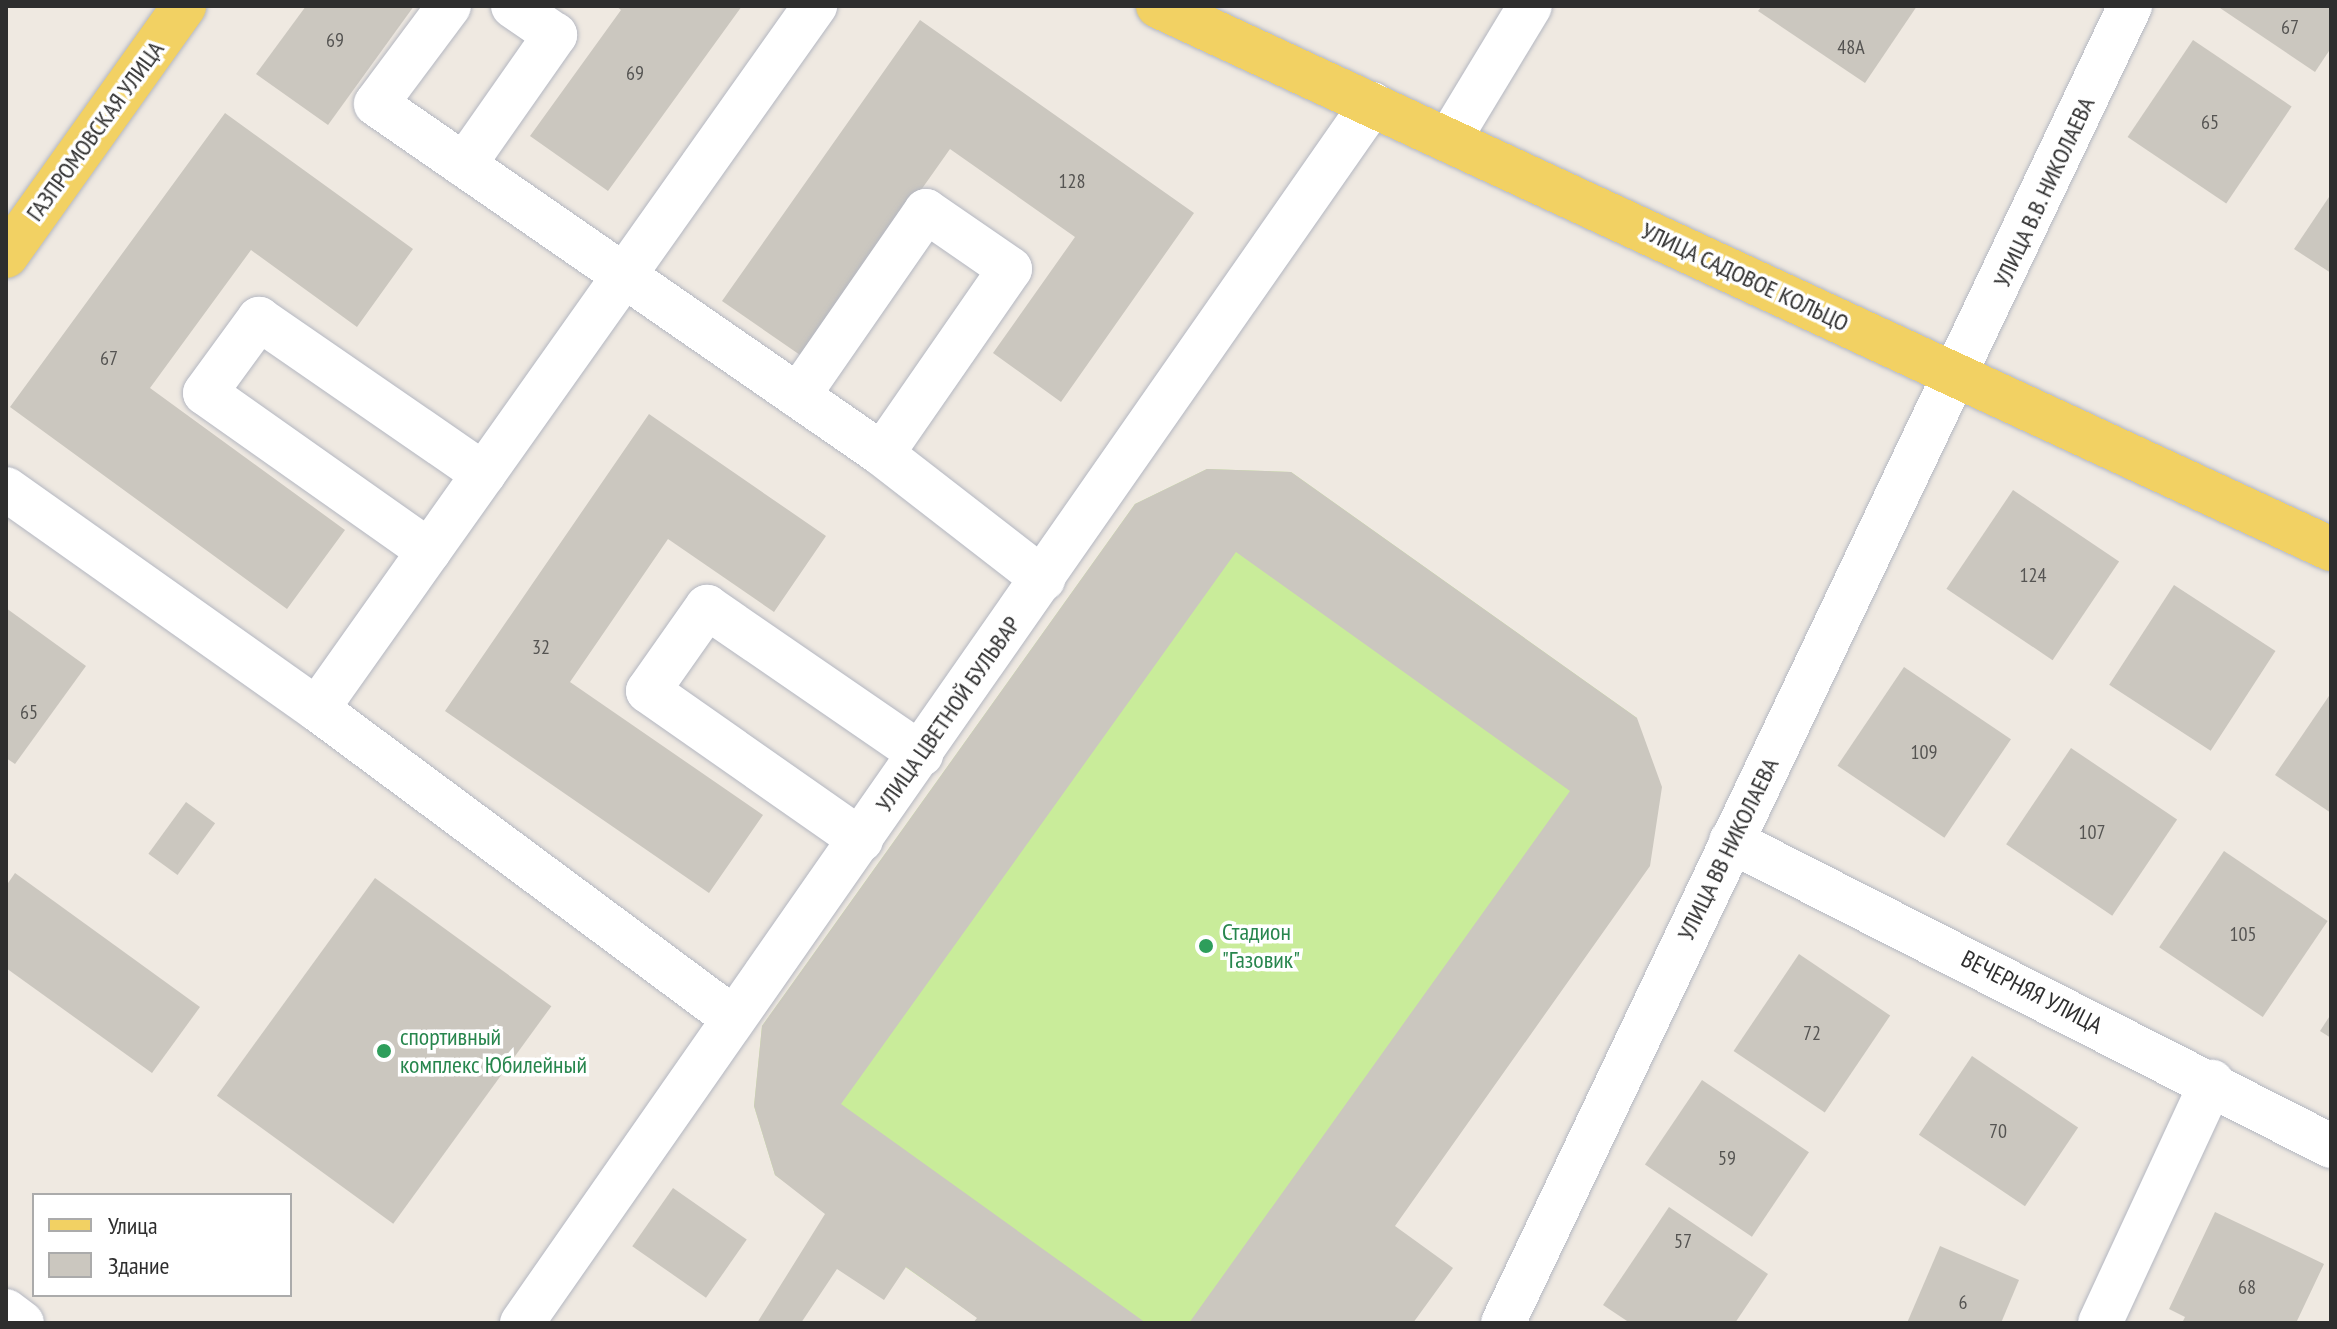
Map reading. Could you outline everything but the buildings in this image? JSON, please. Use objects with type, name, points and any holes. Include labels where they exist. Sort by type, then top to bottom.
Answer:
[{"type":"main road","name":"ГАЗПРОМОВСКАЯ УЛИЦА","points":[[6,256],[184,6]]},
{"type":"main road","name":"УЛИЦА САДОВОЕ КОЛЬЦО","points":[[1158,6],[1450,138],[2331,549]]},
{"type":"street","points":[[449,6],[376,104],[882,454],[1043,579]]},
{"type":"street","points":[[464,165],[555,35],[513,6]]},
{"type":"street","points":[[317,709],[815,6]]},
{"type":"street","points":[[1450,138],[1530,6]]},
{"type":"street","name":"УЛИЦА В.В. НИКОЛАЕВА","points":[[1957,377],[2130,6]]},
{"type":"street","name":"УЛИЦА ЦВЕТНОЙ БУЛЬВАР","points":[[522,1323],[1372,104]]},
{"type":"street","points":[[798,396],[926,211],[998,260],[1010,269],[882,454]]},
{"type":"street","points":[[429,551],[205,393],[259,319],[484,474]]},
{"type":"street","name":"УЛИЦА ВВ НИКОЛАЕВА","points":[[1503,1323],[1731,841],[1957,377]]},
{"type":"street","points":[[6,489],[317,709],[733,1018]]},
{"type":"street","points":[[861,840],[648,691],[707,607],[921,754]]},
{"type":"street","name":"ВЕЧЕРНЯЯ УЛИЦА","points":[[1731,841],[2212,1082],[2331,1146]]},
{"type":"street","points":[[2100,1323],[2212,1082]]},
{"type":"street","points":[[6,1311],[22,1323]]},
{"type":"green space","name":"Стадион \"Газовик\"","points":[[1207,469],[1291,472],[1637,718],[1324,1323],[985,1323],[775,1175],[754,1106],[762,1026],[1135,504]]},
{"type":"place","name":"Стадион \"Газовик\"","points":[[1206,946]]},
{"type":"place","name":"спортивный комплекс Юбилейный","points":[[384,1051]]}]
